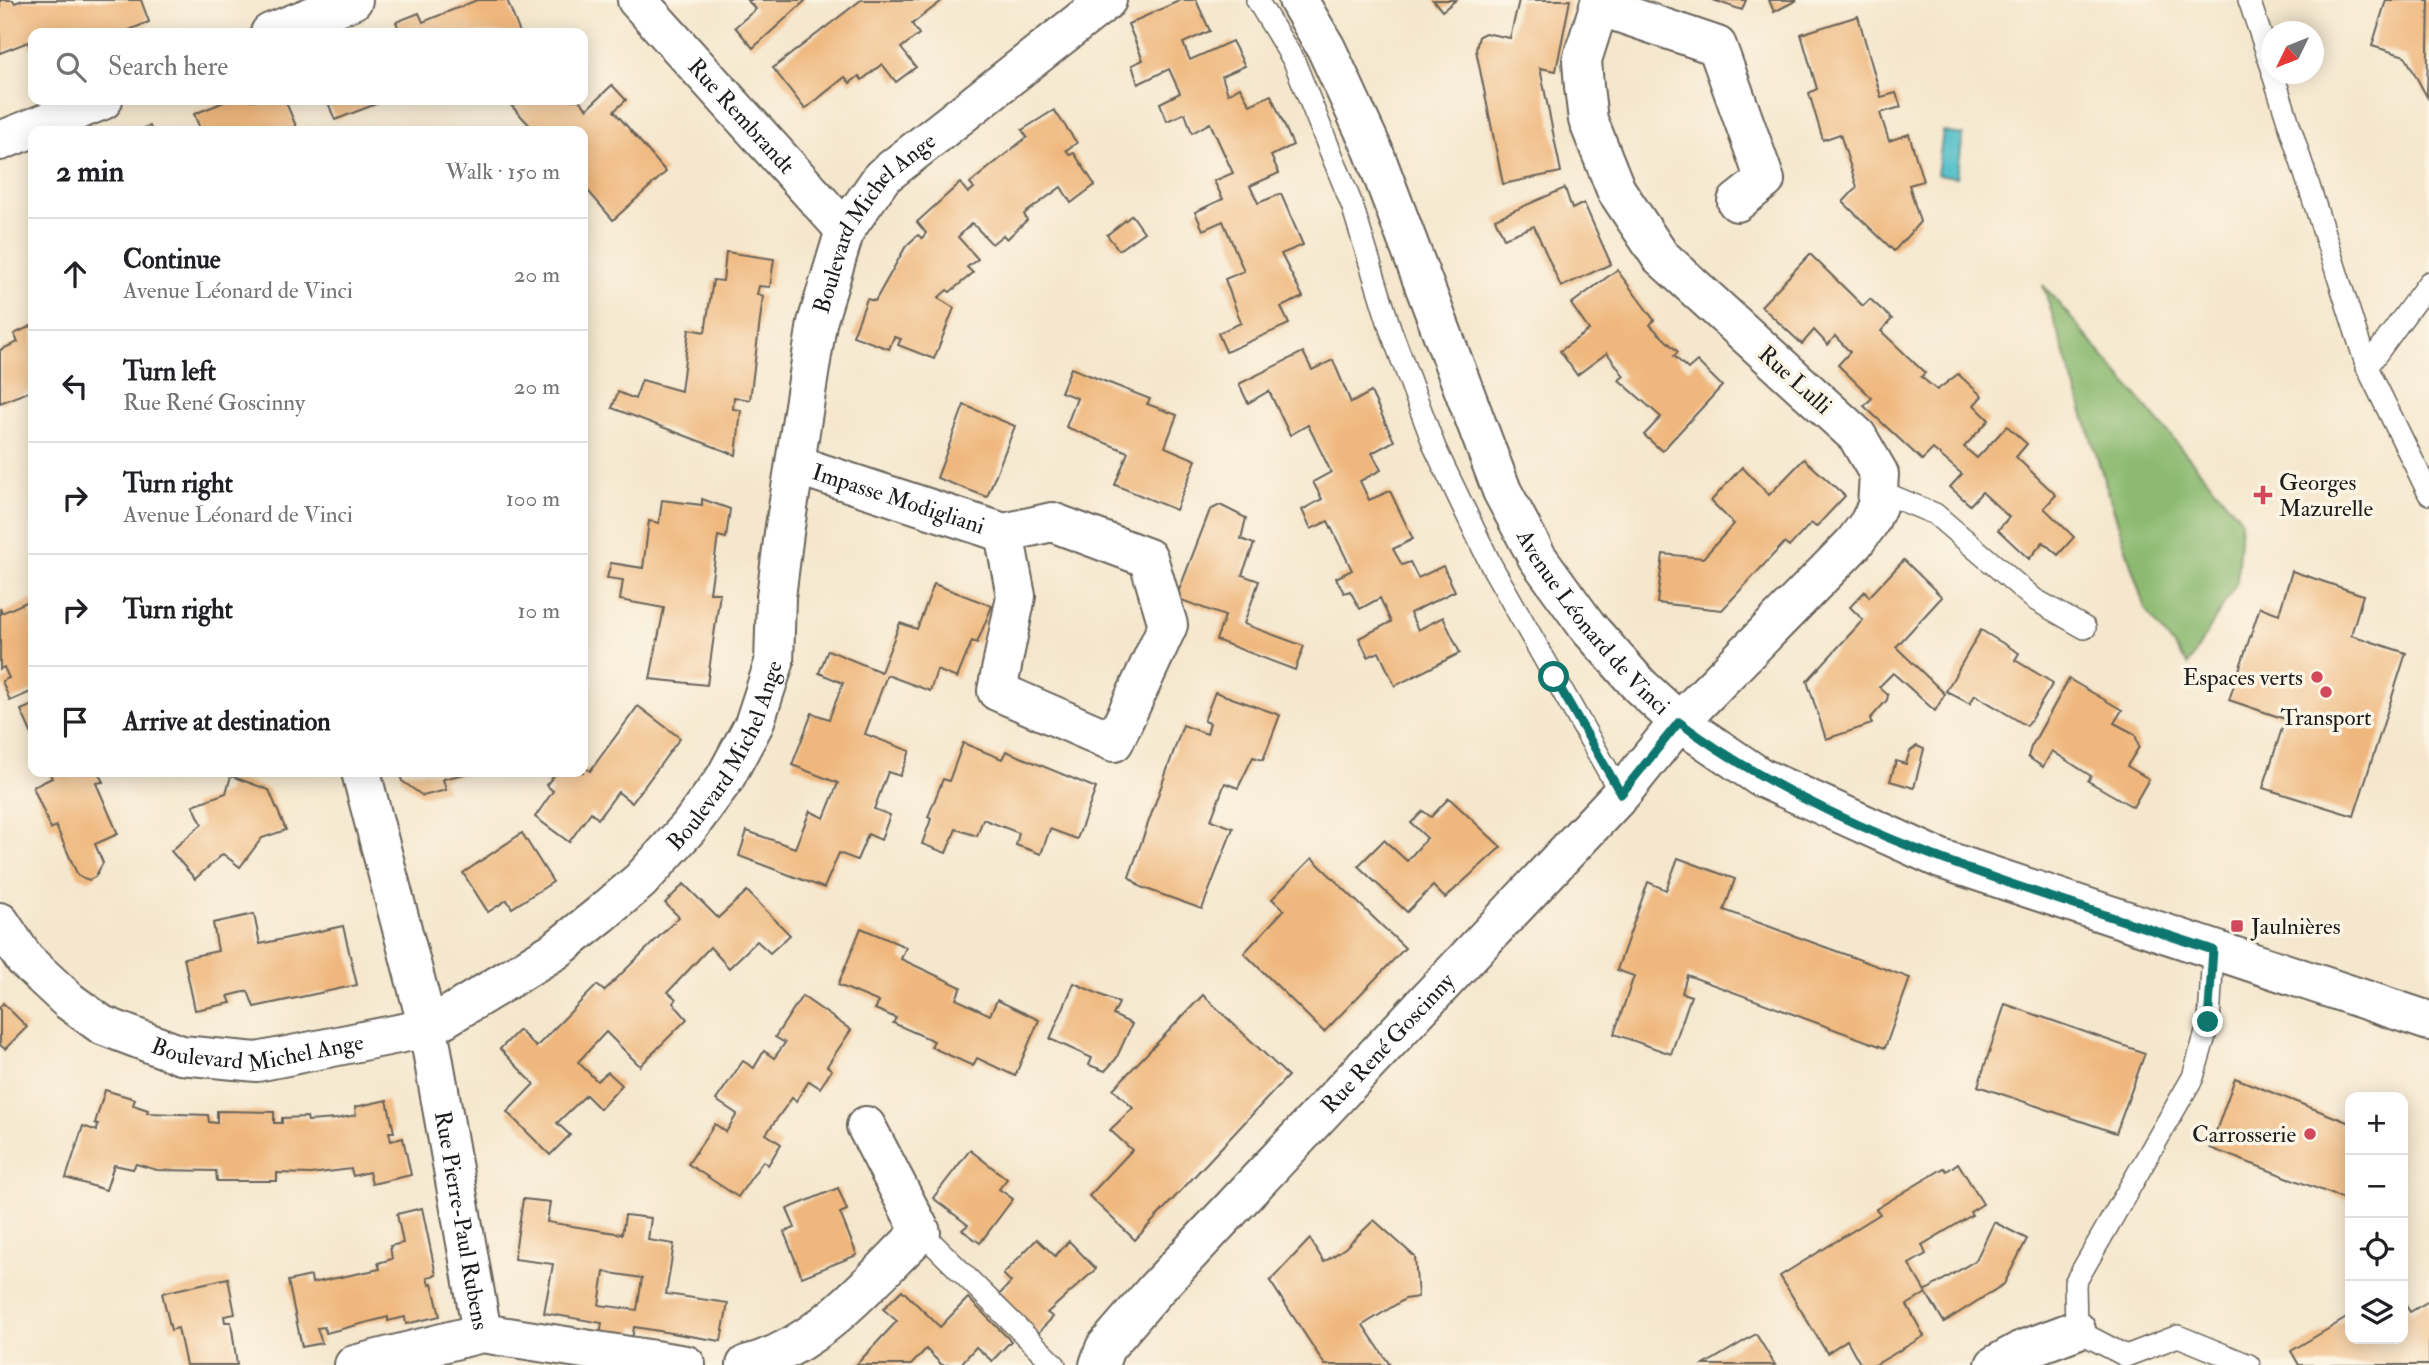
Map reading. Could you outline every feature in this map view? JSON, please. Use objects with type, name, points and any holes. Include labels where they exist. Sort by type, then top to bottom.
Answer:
[{"type":"street","points":[[283,28],[353,0]]},
{"type":"street","name":"Rue Rembrandt","points":[[637,0],[845,230]]},
{"type":"street","name":"Boulevard Michel Ange","points":[[0,922],[25,960],[102,1026],[181,1055],[257,1062],[428,1028],[556,950],[620,898],[640,881],[688,827],[725,778],[754,723],[774,663],[776,597],[817,323],[845,230],[883,177],[1107,0]]},
{"type":"street","name":"Avenue Léonard de Vinci","points":[[1298,0],[1326,48],[1373,150],[1508,502],[1537,557],[1587,626],[1640,686],[1679,722],[1760,777],[1941,859],[2429,1021]]},
{"type":"street","name":"Rue Lulli","points":[[1737,202],[1765,180],[1717,46],[1600,3],[1582,60],[1584,88],[1588,120],[1616,190],[1660,256],[1857,436],[1879,474],[1880,491]]},
{"type":"street","points":[[38,126],[90,105]]},
{"type":"street","points":[[0,141],[28,130]]},
{"type":"street","name":"Impasse Modigliani","points":[[796,465],[1004,533],[1052,522],[1148,558],[1168,625],[1114,742],[997,691],[1016,596],[1004,533]]},
{"type":"street","points":[[1679,722],[1854,543],[1869,523],[1880,491]]},
{"type":"street","name":"Rue René Goscinny","points":[[1099,1365],[1105,1348],[1156,1289],[1621,794],[1679,722]]},
{"type":"street","name":"Rue Pierre-Paul Rubens","points":[[361,777],[428,1028],[482,1333],[686,1365]]},
{"type":"street","points":[[746,1365],[760,1361],[817,1332],[920,1232],[866,1126]]},
{"type":"street","points":[[1995,1365],[2020,1351],[2077,1330]]},
{"type":"street","points":[[354,1365],[482,1333]]},
{"type":"lane","name":"Avenue Léonard de Vinci","points":[[1257,0],[1294,61],[1352,205],[1390,328],[1435,448],[1491,565],[1621,794]]},
{"type":"lane","points":[[2249,0],[2261,35]]},
{"type":"lane","points":[[2276,84],[2367,367],[2429,494]]},
{"type":"lane","points":[[2367,367],[2429,282]]},
{"type":"lane","points":[[1880,491],[1935,514],[2034,599],[2085,628]]},
{"type":"lane","points":[[2213,950],[2208,1022],[2193,1077],[2075,1283],[2077,1330],[2126,1356],[2178,1336],[2249,1365]]},
{"type":"lane","points":[[920,1232],[1055,1365]]},
{"type":"green space","points":[[2043,285],[2241,519],[2237,582],[2188,665],[2145,609]]},
{"type":"water","points":[[1943,132],[1963,135],[1957,177],[1937,174]]},
{"type":"building","points":[[0,0],[13,0],[15,3],[22,0],[141,0],[149,22],[134,28],[28,28],[28,42],[0,53]]},
{"type":"building","points":[[477,0],[507,0],[518,28],[399,28],[396,22],[419,13],[423,22]]},
{"type":"building","points":[[747,0],[806,0],[753,48],[735,27],[756,9]]},
{"type":"building","points":[[861,0],[943,0],[912,24],[919,34],[901,48],[916,67],[896,82],[882,64],[862,80],[859,76],[850,83],[845,77],[805,109],[773,68]]},
{"type":"building","points":[[1181,0],[1196,0],[1210,31],[1183,43],[1190,60],[1232,41],[1245,66],[1222,76],[1228,94],[1240,87],[1250,105],[1271,95],[1293,145],[1271,156],[1279,173],[1250,186],[1258,203],[1281,194],[1303,245],[1281,254],[1303,297],[1281,307],[1289,324],[1226,352],[1218,333],[1241,323],[1225,279],[1244,271],[1223,221],[1203,230],[1195,212],[1223,199],[1214,181],[1233,173],[1210,123],[1192,133],[1185,113],[1167,121],[1160,103],[1180,93],[1169,69],[1138,84],[1132,65],[1143,60],[1128,24]]},
{"type":"building","points":[[1433,0],[1456,0],[1442,11]]},
{"type":"building","points":[[1519,0],[1570,0],[1556,71],[1540,68],[1561,172],[1503,184],[1476,50],[1479,36],[1485,33],[1510,38]]},
{"type":"building","points":[[1713,0],[1746,0],[1742,10]]},
{"type":"building","points":[[1769,0],[1797,0],[1774,12]]},
{"type":"building","points":[[2386,0],[2429,0],[2427,97],[2405,56],[2372,46]]},
{"type":"building","points":[[1858,16],[1881,97],[1896,93],[1901,107],[1880,113],[1889,141],[1909,134],[1923,181],[1909,185],[1920,222],[1894,251],[1843,202],[1857,187],[1840,134],[1823,140],[1809,93],[1817,89],[1801,34]]},
{"type":"building","points":[[612,85],[626,100],[614,111],[666,172],[613,220],[588,191],[588,126],[530,126],[511,105],[583,105],[587,109]]},
{"type":"building","points":[[216,105],[287,105],[296,126],[199,126],[194,114]]},
{"type":"building","points":[[329,105],[373,105],[335,120]]},
{"type":"building","points":[[1054,110],[1077,143],[1066,150],[1070,155],[1074,153],[1095,185],[1071,203],[1061,187],[1024,214],[1027,220],[1007,239],[1003,235],[992,244],[972,223],[958,237],[978,259],[967,267],[973,273],[938,298],[954,308],[934,359],[898,345],[901,339],[894,337],[889,349],[853,336],[867,299],[875,301],[906,246],[918,235],[922,238],[926,233],[917,222],[960,183],[968,193],[974,188],[970,183],[1027,137],[1022,130]]},
{"type":"building","points":[[1565,188],[1572,209],[1584,203],[1611,264],[1561,287],[1534,226],[1504,238],[1495,219]]},
{"type":"building","points":[[1132,215],[1144,232],[1119,250],[1107,235]]},
{"type":"building","points":[[726,252],[774,259],[770,287],[759,286],[757,294],[763,296],[750,400],[734,397],[733,409],[741,410],[736,455],[612,408],[618,392],[635,399],[642,380],[681,391],[689,329],[705,332],[713,280],[723,281]]},
{"type":"building","points":[[1810,254],[1863,306],[1870,299],[1892,319],[1881,331],[1925,373],[1921,377],[1937,390],[1958,374],[1982,396],[1974,405],[1989,420],[1964,447],[1977,458],[2007,426],[2027,444],[2016,457],[2056,495],[2044,508],[2074,537],[2058,555],[2043,542],[2029,559],[1998,530],[2009,517],[1982,492],[1970,505],[1950,487],[1962,474],[1933,449],[1922,460],[1864,406],[1872,398],[1838,365],[1850,352],[1835,336],[1828,345],[1814,330],[1802,344],[1761,306]]},
{"type":"building","points":[[1617,270],[1654,320],[1650,325],[1678,352],[1674,356],[1688,369],[1697,361],[1722,386],[1662,451],[1644,435],[1661,417],[1619,380],[1624,376],[1607,353],[1577,375],[1560,351],[1589,330],[1571,304]]},
{"type":"building","points":[[28,327],[28,392],[0,403],[0,350],[18,342],[14,334]]},
{"type":"building","points":[[1303,352],[1312,370],[1333,360],[1351,403],[1371,392],[1394,441],[1372,453],[1381,470],[1360,481],[1369,500],[1390,491],[1413,539],[1393,549],[1402,565],[1410,562],[1418,578],[1443,566],[1455,591],[1410,613],[1418,630],[1443,617],[1460,653],[1395,686],[1379,652],[1368,657],[1359,638],[1391,622],[1380,598],[1360,609],[1350,591],[1344,593],[1336,578],[1352,570],[1328,521],[1311,529],[1302,510],[1322,499],[1313,482],[1331,472],[1308,425],[1290,435],[1269,391],[1248,403],[1239,384]]},
{"type":"building","points":[[1071,368],[1150,399],[1147,404],[1177,415],[1165,447],[1196,460],[1176,510],[1115,485],[1128,452],[1066,427],[1077,398],[1061,392]]},
{"type":"building","points":[[964,405],[1015,426],[987,497],[937,478]]},
{"type":"building","points":[[1804,459],[1845,496],[1816,527],[1811,523],[1789,547],[1784,543],[1722,610],[1657,603],[1663,554],[1703,558],[1734,524],[1711,501],[1742,467],[1769,495]]},
{"type":"building","points":[[702,499],[730,509],[726,538],[718,536],[710,593],[720,593],[707,685],[650,679],[664,608],[620,600],[623,580],[607,578],[611,563],[643,568],[649,521],[659,523],[662,500],[702,505]]},
{"type":"building","points":[[1220,505],[1246,518],[1241,539],[1254,544],[1242,575],[1259,581],[1244,624],[1304,646],[1295,670],[1216,640],[1225,616],[1176,598],[1210,510]]},
{"type":"building","points":[[1904,560],[1942,597],[1896,647],[1945,694],[1935,711],[1893,673],[1879,687],[1888,695],[1887,700],[1870,719],[1872,724],[1826,739],[1807,681],[1863,620],[1850,607],[1865,591],[1869,597]]},
{"type":"building","name":"Espaces verts","points":[[2292,571],[2363,595],[2351,635],[2406,653],[2354,816],[2263,788],[2285,719],[2229,700],[2260,607],[2279,614]]},
{"type":"building","points":[[934,584],[992,606],[977,643],[972,641],[957,678],[937,670],[930,691],[887,675],[865,734],[910,751],[900,776],[888,772],[874,809],[890,815],[881,840],[868,834],[857,860],[839,853],[824,888],[739,856],[747,831],[795,848],[810,811],[824,818],[838,783],[792,765],[812,713],[829,719],[843,683],[819,673],[828,650],[881,672],[900,623],[917,629]]},
{"type":"building","points":[[28,601],[28,693],[10,701],[2,681],[9,678],[4,667],[0,669],[0,608],[2,613]]},
{"type":"building","points":[[1981,630],[2019,653],[2015,660],[2053,683],[2027,726],[1975,695],[1970,704],[1946,691]]},
{"type":"building","points":[[2069,679],[2122,710],[2114,723],[2135,734],[2139,747],[2127,766],[2149,779],[2133,807],[2088,781],[2091,776],[2052,751],[2043,767],[2028,757]]},
{"type":"building","points":[[1215,692],[1280,715],[1263,760],[1253,757],[1238,788],[1225,783],[1211,820],[1233,828],[1202,909],[1141,887],[1129,877],[1183,725],[1207,734],[1210,723],[1204,721]]},
{"type":"building","points":[[638,706],[680,738],[632,803],[618,792],[598,819],[591,812],[569,842],[535,817],[553,791],[546,785],[553,777],[588,777],[588,770],[590,771]]},
{"type":"building","points":[[28,707],[28,726],[21,710]]},
{"type":"building","points":[[963,743],[1002,759],[1006,751],[1096,788],[1077,839],[1050,829],[1041,854],[1016,845],[1019,833],[983,819],[977,836],[956,829],[946,853],[922,844],[931,819],[928,817],[943,779],[949,781]]},
{"type":"building","points":[[1917,746],[1924,749],[1914,788],[1890,781],[1896,761],[1906,764],[1910,751]]},
{"type":"building","points":[[100,777],[103,782],[96,783],[118,834],[95,844],[103,863],[95,877],[89,880],[78,876],[56,826],[51,829],[33,787],[52,778]]},
{"type":"building","points":[[231,777],[269,790],[286,830],[262,838],[240,867],[223,854],[195,879],[171,851],[202,824],[193,805],[226,793]]},
{"type":"building","points":[[401,777],[452,777],[443,779],[446,790],[423,796],[402,781]]},
{"type":"building","points":[[1449,798],[1501,847],[1445,898],[1433,886],[1407,912],[1358,866],[1384,840],[1407,861],[1427,838],[1411,823],[1423,811],[1431,817]]},
{"type":"building","points":[[522,833],[553,882],[512,908],[507,900],[488,912],[463,873]]},
{"type":"building","points":[[1312,858],[1405,948],[1324,1032],[1244,953],[1284,910],[1272,899]]},
{"type":"building","points":[[1678,858],[1735,879],[1724,910],[1910,978],[1885,1048],[1687,975],[1682,993],[1691,996],[1671,1054],[1614,1034],[1634,976],[1617,970],[1648,882],[1666,890]]},
{"type":"building","points":[[684,884],[718,918],[747,891],[790,935],[770,953],[757,941],[729,968],[710,947],[668,992],[676,999],[673,1003],[687,1019],[640,1066],[606,1032],[578,1062],[597,1081],[608,1072],[622,1085],[600,1109],[586,1095],[557,1123],[570,1135],[550,1155],[507,1112],[534,1084],[500,1049],[519,1030],[536,1047],[597,985],[604,991],[679,917],[665,903]]},
{"type":"building","points":[[254,914],[260,944],[343,926],[357,985],[254,1007],[248,991],[228,996],[231,1003],[195,1010],[184,958],[218,951],[213,923]]},
{"type":"building","points":[[861,928],[906,947],[901,959],[961,987],[956,999],[990,1015],[997,1000],[1039,1020],[1015,1076],[977,1058],[973,1066],[931,1047],[934,1041],[893,1023],[896,1018],[875,1009],[879,1002],[838,985]]},
{"type":"building","points":[[1074,983],[1119,1003],[1113,1015],[1132,1024],[1116,1059],[1105,1071],[1089,1065],[1092,1058],[1050,1039]]},
{"type":"building","points":[[1203,995],[1288,1076],[1135,1240],[1089,1196],[1132,1150],[1110,1130],[1133,1108],[1113,1089]]},
{"type":"building","points":[[802,996],[851,1030],[827,1066],[832,1070],[820,1088],[809,1081],[796,1101],[792,1098],[766,1134],[781,1144],[768,1165],[763,1161],[738,1197],[688,1164],[715,1124],[726,1132],[737,1114],[716,1100],[743,1061],[754,1068],[764,1051],[774,1058],[785,1043],[775,1037]]},
{"type":"building","points":[[3,1003],[27,1027],[5,1049],[0,1045],[0,1007]]},
{"type":"building","points":[[2005,1004],[2145,1053],[2116,1133],[1978,1086]]},
{"type":"building","points":[[2235,1078],[2345,1121],[2345,1199],[2210,1148]]},
{"type":"building","points":[[105,1090],[135,1099],[133,1105],[148,1110],[147,1113],[208,1115],[209,1122],[217,1123],[217,1111],[274,1112],[274,1123],[282,1123],[282,1118],[307,1117],[308,1121],[336,1119],[356,1115],[355,1107],[387,1100],[394,1132],[389,1132],[391,1141],[403,1138],[411,1175],[372,1184],[369,1172],[353,1176],[351,1169],[311,1174],[277,1173],[277,1181],[217,1181],[216,1171],[157,1170],[136,1164],[133,1169],[114,1165],[106,1190],[66,1178],[83,1126],[97,1131],[98,1124],[95,1123]]},
{"type":"building","points":[[970,1150],[1007,1179],[999,1189],[1013,1199],[980,1243],[962,1230],[968,1225],[933,1198]]},
{"type":"building","points":[[1958,1163],[1983,1204],[1970,1212],[1972,1215],[1922,1245],[1926,1254],[1909,1264],[1926,1293],[1907,1305],[1924,1336],[1875,1365],[1861,1365],[1847,1340],[1827,1353],[1780,1276],[1880,1214],[1876,1209],[1944,1168],[1947,1171]]},
{"type":"building","points":[[838,1188],[847,1210],[840,1213],[857,1255],[802,1277],[784,1232],[795,1228],[787,1209]]},
{"type":"building","points":[[523,1199],[550,1202],[547,1222],[622,1234],[625,1215],[651,1218],[648,1240],[674,1244],[666,1294],[728,1303],[721,1341],[634,1327],[632,1340],[600,1335],[602,1323],[544,1313],[553,1264],[514,1259]],"holes":[[[604,1272],[642,1278],[637,1310],[599,1305]]]},
{"type":"building","points":[[422,1208],[436,1275],[427,1277],[429,1285],[432,1283],[440,1316],[406,1324],[405,1317],[388,1321],[388,1317],[326,1333],[324,1327],[317,1328],[322,1343],[302,1347],[288,1281],[311,1276],[312,1283],[380,1269],[378,1263],[392,1259],[390,1246],[403,1243],[397,1214]]},
{"type":"building","points":[[1374,1220],[1415,1257],[1418,1297],[1405,1299],[1363,1325],[1390,1365],[1325,1365],[1270,1281],[1310,1239],[1324,1262],[1345,1248]]},
{"type":"building","points":[[1994,1222],[2027,1239],[2004,1284],[1944,1322],[1925,1291],[1976,1260]]},
{"type":"building","points":[[1037,1239],[1055,1256],[1069,1241],[1096,1269],[1047,1313],[1053,1317],[1037,1334],[998,1296],[1011,1282],[1003,1274]]},
{"type":"building","points":[[228,1278],[235,1314],[224,1316],[225,1322],[231,1322],[237,1365],[186,1365],[178,1328],[171,1330],[162,1293]]},
{"type":"building","points":[[902,1290],[940,1327],[968,1298],[1011,1341],[992,1361],[976,1347],[960,1365],[942,1365],[926,1349],[911,1365],[856,1365],[897,1321],[883,1309]]},
{"type":"building","points":[[2429,1301],[2429,1365],[2299,1365],[2291,1351],[2345,1319],[2345,1344],[2408,1344],[2408,1309],[2410,1312]]},
{"type":"building","points":[[1756,1334],[1775,1365],[1704,1365]]},
{"type":"place","name":"Georges Mazurelle","points":[[2263,495]]},
{"type":"place","name":"Espaces verts","points":[[2317,677]]},
{"type":"place","name":"Transport","points":[[2326,692]]},
{"type":"place","name":"Jaulnières","points":[[2237,926]]},
{"type":"place","name":"Carrosserie","points":[[2310,1134]]},
{"type":"route","points":[[1554,677],[1621,794],[1679,722],[1760,777],[1941,859],[2213,950],[2208,1022]]}]
